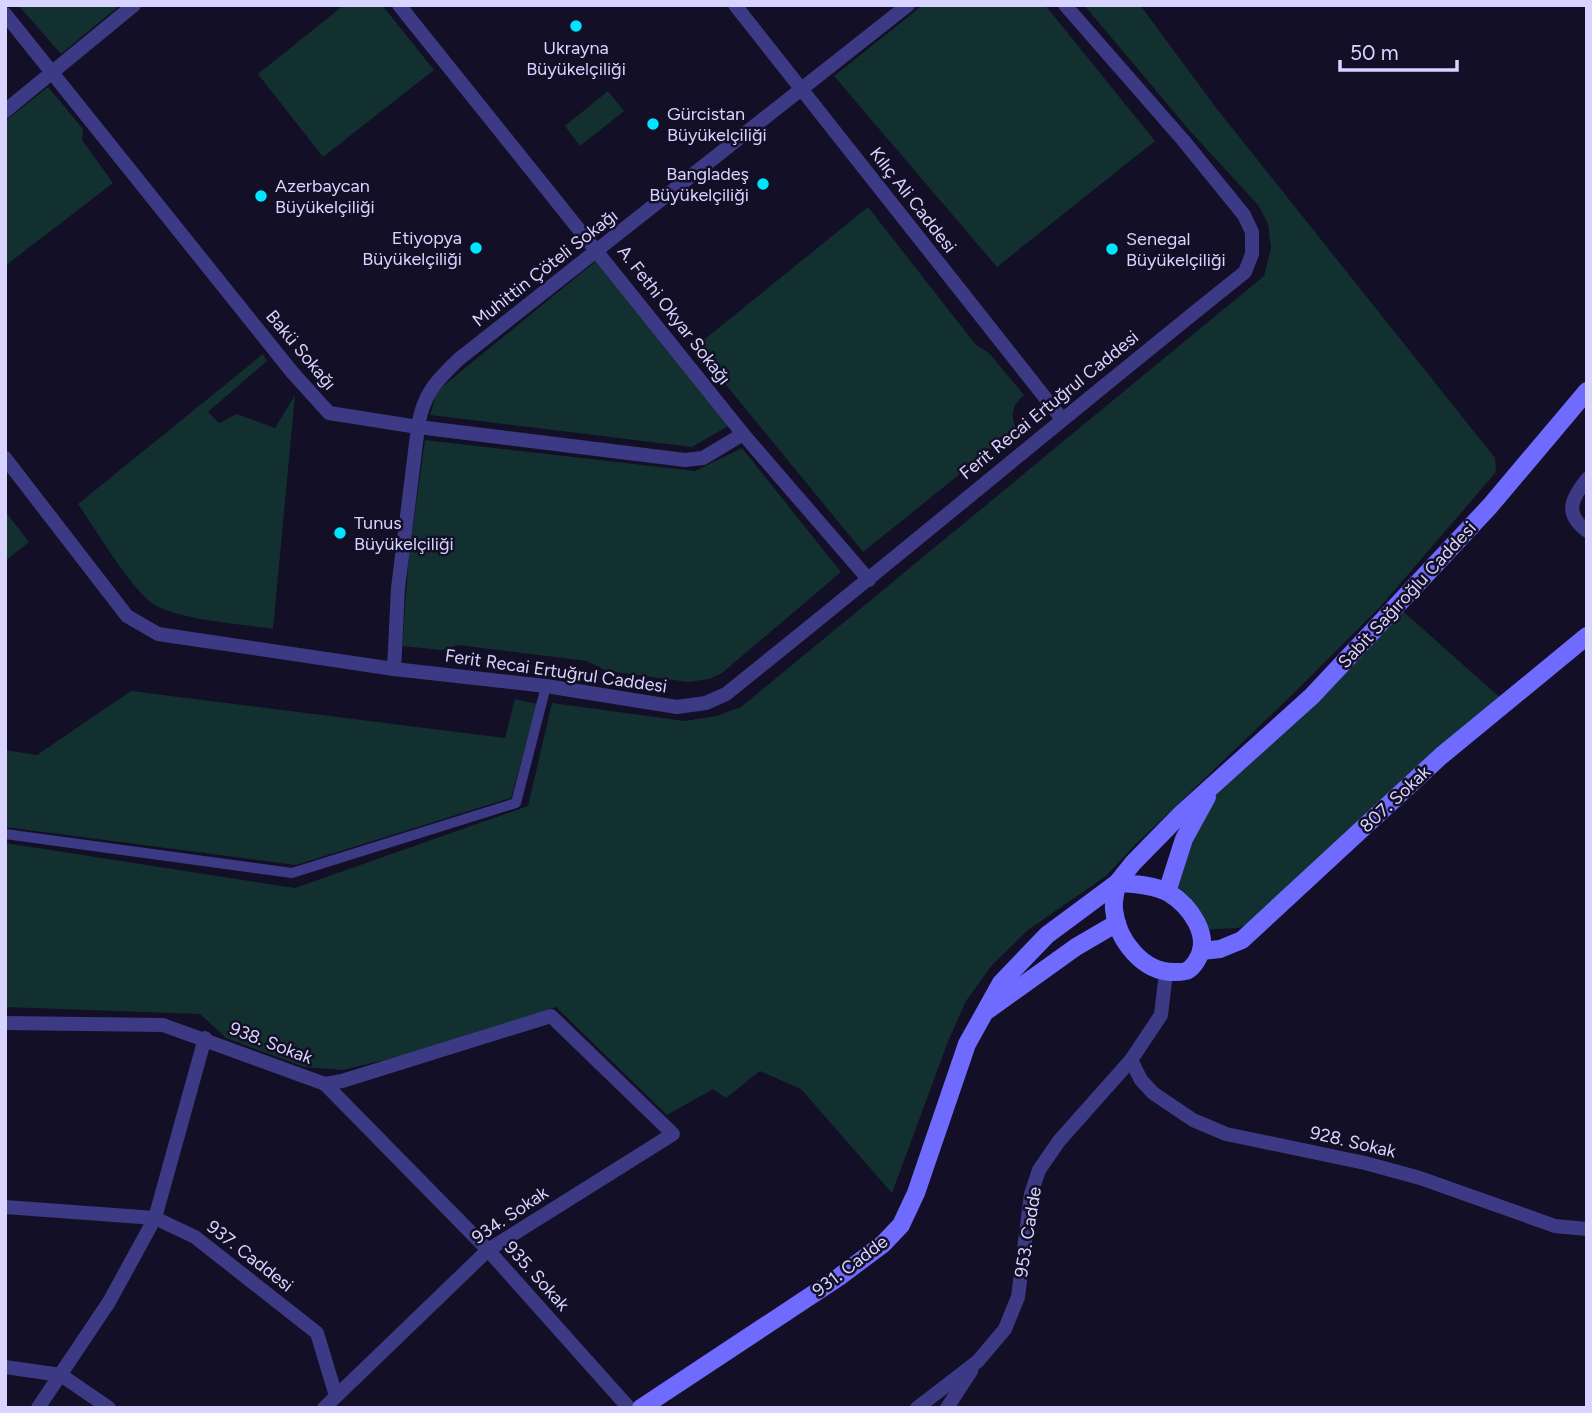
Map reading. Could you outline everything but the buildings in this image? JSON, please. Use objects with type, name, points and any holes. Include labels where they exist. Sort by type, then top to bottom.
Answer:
[{"type":"main road","name":"Sabit Sağıroğlu Caddesi","points":[[1117,883],[1180,815],[1312,696],[1370,637],[1490,506],[1587,391]]},
{"type":"main road","name":"807. Sokak","points":[[1201,951],[1220,949],[1242,940],[1441,756],[1587,636]]},
{"type":"main road","name":"Sabit Sağıroğlu Caddesi","points":[[1167,892],[1184,839],[1213,785]]},
{"type":"main road","points":[[1117,883],[1143,885],[1167,892],[1181,902],[1200,930],[1203,945],[1201,951],[1195,964],[1186,972],[1166,972],[1146,964],[1133,953],[1117,923],[1113,907],[1117,883]]},
{"type":"main road","name":"931. Cadde","points":[[641,1408],[839,1277],[883,1244],[901,1225],[925,1169],[967,1044],[1001,983],[1047,935],[1117,883]]},
{"type":"main road","name":"931. Cadde","points":[[985,1012],[1076,947],[1117,923]]},
{"type":"street","points":[[5,111],[134,5]]},
{"type":"street","name":"A. Fethi Okyar Sokağı","points":[[399,5],[743,434],[869,580]]},
{"type":"street","name":"Kılıç Ali Caddesi","points":[[734,5],[1062,419]]},
{"type":"street","name":"Muhittin Çöteli Sokağı","points":[[394,669],[398,588],[421,406],[440,377],[459,359],[908,5]]},
{"type":"street","name":"Ferit Recai Ertuğrul Caddesi","points":[[5,458],[127,616],[158,634],[394,669],[546,686],[677,707],[706,703],[726,694],[869,580],[1062,419],[1245,272],[1252,254],[1252,232],[1244,215],[1183,140],[1065,5]]},
{"type":"street","name":"Bakü Sokağı","points":[[5,14],[292,372],[330,413],[418,427],[685,460],[703,458],[743,434]]},
{"type":"street","points":[[1587,479],[1574,496],[1572,507],[1578,524],[1587,531]]},
{"type":"street","points":[[5,834],[292,873],[516,803],[546,686]]},
{"type":"street","name":"953. Cadde","points":[[917,1408],[978,1362],[1006,1329],[1018,1297],[1031,1194],[1039,1170],[1059,1141],[1132,1060],[1161,1015],[1166,972]]},
{"type":"street","name":"938. Sokak","points":[[38,1408],[109,1302],[155,1217],[205,1038],[325,1084],[551,1016],[673,1134]]},
{"type":"street","points":[[5,1023],[163,1025],[205,1038]]},
{"type":"street","name":"928. Sokak","points":[[1132,1060],[1142,1080],[1153,1093],[1193,1120],[1226,1134],[1365,1163],[1420,1178],[1555,1226],[1587,1229]]},
{"type":"street","name":"935. Sokak","points":[[325,1084],[488,1250],[629,1408]]},
{"type":"street","name":"934. Sokak","points":[[324,1408],[488,1250],[673,1134]]},
{"type":"street","name":"937. Caddesi","points":[[5,1207],[155,1217],[195,1237],[317,1333],[336,1396]]},
{"type":"street","points":[[947,1408],[978,1362]]},
{"type":"street","points":[[5,1367],[61,1375],[109,1408]]},
{"type":"green space","points":[[18,5],[120,5],[61,54]]},
{"type":"green space","points":[[344,5],[382,5],[434,70],[323,157],[258,74]]},
{"type":"green space","points":[[923,5],[1045,5],[1155,141],[997,267],[834,76]]},
{"type":"green space","points":[[1084,5],[1140,5],[1217,109],[1495,458],[1496,472],[1380,607],[1293,694],[1106,876],[1028,930],[992,965],[966,1001],[949,1039],[892,1193],[801,1089],[760,1071],[726,1098],[713,1089],[667,1115],[556,1007],[426,1050],[343,1070],[304,1067],[226,1038],[200,1014],[5,1007],[5,843],[295,888],[528,806],[552,703],[685,721],[716,716],[741,707],[1264,276],[1271,248],[1268,224],[1258,205],[1190,131]]},
{"type":"green space","points":[[48,87],[83,129],[82,140],[113,183],[5,266],[5,121]]},
{"type":"green space","points":[[608,91],[624,111],[580,146],[565,126]]},
{"type":"green space","points":[[868,207],[976,345],[989,353],[1024,395],[1013,410],[1016,429],[863,552],[695,347]]},
{"type":"green space","points":[[596,261],[728,426],[692,447],[430,415],[437,391]]},
{"type":"green space","points":[[263,354],[267,361],[208,412],[219,423],[237,414],[275,428],[295,395],[273,629],[181,615],[157,606],[137,589],[126,575],[78,504]]},
{"type":"green space","points":[[425,440],[695,471],[742,448],[841,572],[722,673],[709,679],[688,682],[607,671],[587,661],[458,645],[442,650],[402,646],[409,555]]},
{"type":"green space","points":[[5,511],[29,542],[5,561]]},
{"type":"green space","points":[[1397,606],[1505,702],[1249,925],[1200,930],[1181,902],[1173,869],[1213,785]]},
{"type":"green space","points":[[131,691],[505,738],[515,699],[537,704],[511,798],[296,865],[5,827],[5,750],[37,755]]},
{"type":"place","name":"Ukrayna Büyükelçiliği","points":[[576,26]]},
{"type":"place","name":"Gürcistan Büyükelçiliği","points":[[653,124]]},
{"type":"place","name":"Bangladeş Büyükelçiliği","points":[[763,184]]},
{"type":"place","name":"Azerbaycan Büyükelçiliği","points":[[261,196]]},
{"type":"place","name":"Etiyopya Büyükelçiliği","points":[[476,248]]},
{"type":"place","name":"Senegal Büyükelçiliği","points":[[1112,249]]},
{"type":"place","name":"Tunus Büyükelçiliği","points":[[340,533]]}]
